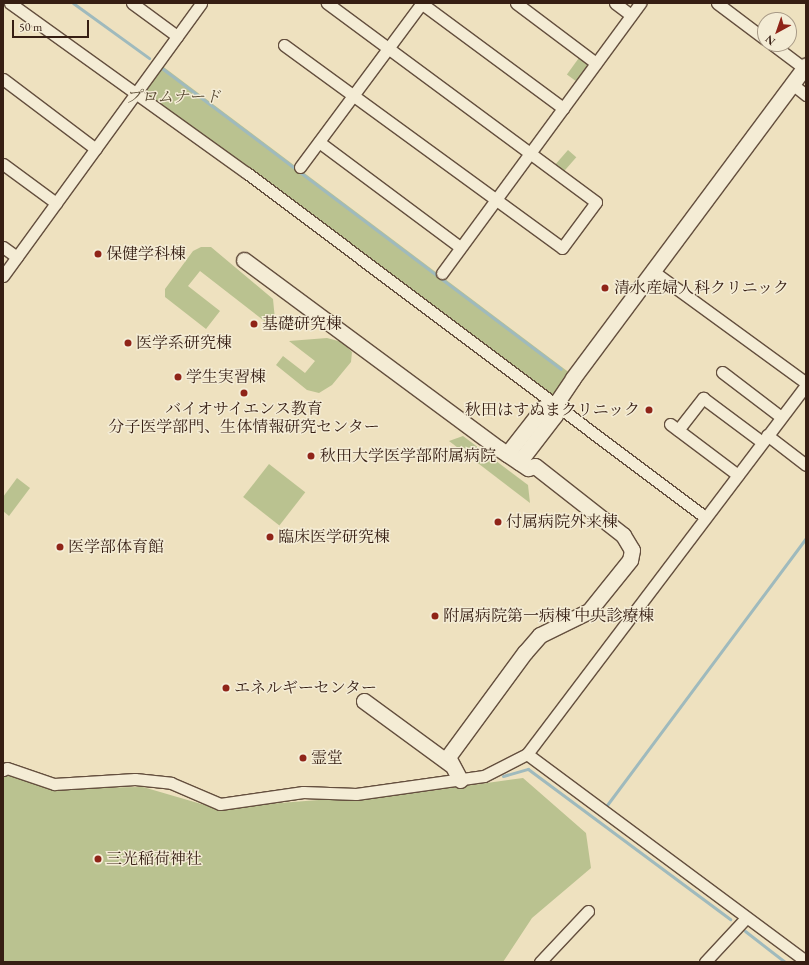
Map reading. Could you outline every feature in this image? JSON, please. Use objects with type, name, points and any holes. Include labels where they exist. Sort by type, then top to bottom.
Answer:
[{"type":"street","points":[[10,3],[135,92],[554,406],[705,517]]},
{"type":"street","points":[[132,3],[177,36]]},
{"type":"street","points":[[3,276],[201,3]]},
{"type":"street","points":[[284,45],[494,200],[562,248],[596,202],[529,154],[327,3]]},
{"type":"street","points":[[300,167],[389,49],[421,3],[563,108]]},
{"type":"street","points":[[516,3],[596,63]]},
{"type":"street","points":[[615,3],[631,15]]},
{"type":"street","points":[[442,273],[494,200],[640,3]]},
{"type":"street","points":[[718,3],[757,33]]},
{"type":"street","points":[[519,462],[554,416],[554,406],[805,66],[784,52]]},
{"type":"street","points":[[3,79],[96,149]]},
{"type":"street","points":[[792,84],[806,95]]},
{"type":"street","points":[[319,142],[460,247]]},
{"type":"street","points":[[3,164],[56,204]]},
{"type":"street","points":[[3,247],[17,257]]},
{"type":"street","points":[[244,260],[507,454],[528,468],[535,466],[623,536],[632,550],[630,560],[589,610],[540,635],[524,652],[448,757],[450,764],[460,780]]},
{"type":"street","points":[[3,770],[7,768],[54,784],[134,779],[170,783],[220,804],[303,792],[356,794],[460,780],[484,776],[527,754],[806,384],[654,272]]},
{"type":"street","points":[[722,372],[781,417]]},
{"type":"street","points":[[738,475],[674,427],[703,398],[806,466]]},
{"type":"street","points":[[507,454],[543,408],[554,406]]},
{"type":"street","points":[[364,701],[450,764]]},
{"type":"street","points":[[527,754],[746,918],[806,961]]},
{"type":"street","points":[[540,962],[588,911]]},
{"type":"street","points":[[705,962],[746,918]]},
{"type":"green space","points":[[581,55],[592,63],[578,83],[567,74]]},
{"type":"green space","name":"プロムナード","points":[[157,62],[569,373],[547,402],[135,92]]},
{"type":"green space","points":[[568,150],[576,157],[564,172],[556,164]]},
{"type":"green space","points":[[201,247],[211,247],[273,299],[276,330],[200,271],[188,286],[220,311],[206,329],[165,297],[165,289],[193,251]]},
{"type":"green space","points":[[327,338],[342,342],[352,352],[351,362],[332,385],[319,393],[307,390],[276,365],[283,356],[305,373],[315,361],[289,341]]},
{"type":"green space","points":[[463,436],[528,485],[530,503],[449,441]]},
{"type":"green space","points":[[269,464],[305,492],[279,525],[243,497]]},
{"type":"green space","points":[[17,478],[30,488],[9,516],[3,511],[3,497]]},
{"type":"green space","points":[[4,773],[69,788],[143,787],[215,808],[422,792],[523,778],[586,833],[591,868],[532,918],[503,962],[3,962]]},
{"type":"waterway","points":[[73,3],[149,58]]},
{"type":"waterway","points":[[159,66],[561,369]]},
{"type":"waterway","points":[[607,805],[806,538]]},
{"type":"waterway","points":[[503,776],[528,769],[730,919]]},
{"type":"waterway","points":[[745,931],[785,962]]},
{"type":"place","name":"保健学科棟","points":[[98,254]]},
{"type":"place","name":"清水産婦人科クリニック","points":[[605,288]]},
{"type":"place","name":"基礎研究棟","points":[[254,324]]},
{"type":"place","name":"医学系研究棟","points":[[128,343]]},
{"type":"place","name":"学生実習棟","points":[[178,377]]},
{"type":"place","name":"バイオサイエンス教育 分子医学部門、生体情報研究センター","points":[[244,393]]},
{"type":"place","name":"秋田はすぬまクリニック","points":[[649,410]]},
{"type":"place","name":"秋田大学医学部附属病院","points":[[311,456]]},
{"type":"place","name":"付属病院外来棟","points":[[498,522]]},
{"type":"place","name":"臨床医学研究棟","points":[[270,537]]},
{"type":"place","name":"医学部体育館","points":[[60,547]]},
{"type":"place","name":"附属病院第一病棟 中央診療棟","points":[[435,616]]},
{"type":"place","name":"エネルギーセンター","points":[[226,688]]},
{"type":"place","name":"霊堂","points":[[303,758]]},
{"type":"place","name":"三光稲荷神社","points":[[98,859]]}]
